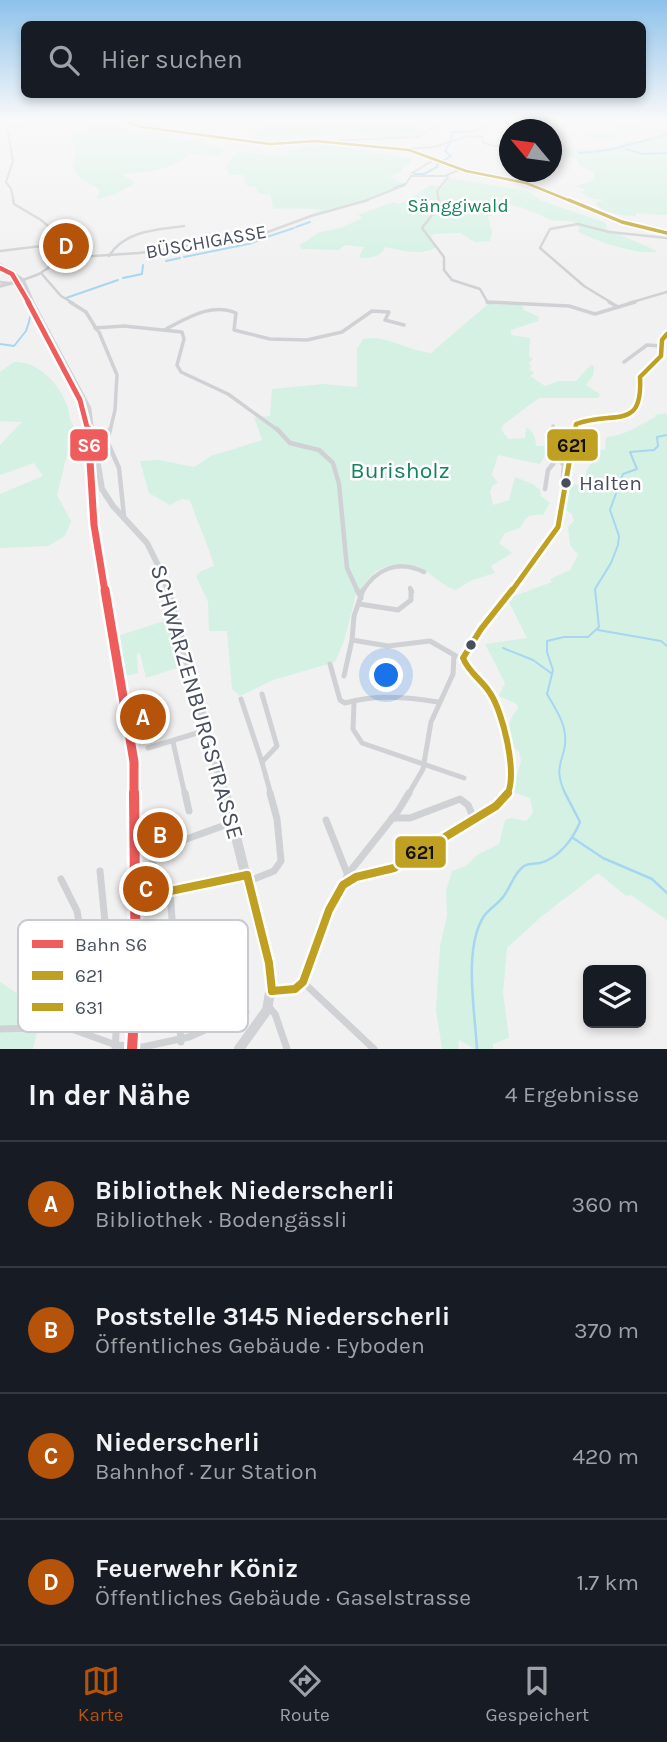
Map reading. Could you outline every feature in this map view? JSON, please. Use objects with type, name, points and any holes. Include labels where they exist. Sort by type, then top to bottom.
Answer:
[{"type":"main road","points":[[0,265],[23,279]]},
{"type":"main road","name":"SCHWARZENBURGSTRASSE","points":[[23,279],[31,300],[88,405],[100,483],[108,499],[147,543],[160,568],[233,822],[269,963],[272,991],[269,1007],[239,1049]]},
{"type":"street","points":[[0,284],[41,272],[63,258],[58,244],[59,236],[14,204],[11,189],[6,182],[10,170]]},
{"type":"street","name":"BÜSCHIGASSE","points":[[63,258],[109,256],[257,236],[308,217],[373,199],[404,186],[420,170]]},
{"type":"street","points":[[412,176],[448,176],[461,170],[526,183],[622,222],[667,233]]},
{"type":"street","points":[[448,176],[437,191],[440,205],[422,228],[444,257],[444,270],[451,279],[480,289],[490,304],[558,303],[578,306],[595,314],[667,292]]},
{"type":"street","points":[[619,307],[588,289],[540,248],[550,229],[578,224],[609,232],[667,238]]},
{"type":"street","points":[[109,256],[115,247],[130,237],[184,226]]},
{"type":"street","points":[[0,251],[58,244]]},
{"type":"street","points":[[41,272],[61,296],[86,312],[117,375],[116,406],[107,441],[120,468],[124,517]]},
{"type":"street","points":[[160,331],[197,315],[223,309],[236,313],[235,330],[280,342],[341,335],[372,311],[390,312],[386,321],[404,325]]},
{"type":"street","points":[[97,330],[124,326],[183,334],[177,365],[181,372],[228,394],[280,432],[290,443],[318,450],[333,463],[339,484],[347,568],[360,601]]},
{"type":"street","points":[[344,883],[357,876],[383,873],[394,868],[504,799],[510,782],[495,701],[465,666],[463,658],[481,629],[555,532],[565,492],[576,424],[584,419],[620,418],[636,409],[643,397],[641,374],[660,358],[663,339],[667,334]]},
{"type":"street","points":[[624,362],[646,345],[662,346]]},
{"type":"street","points":[[553,426],[558,459],[564,465],[562,490],[565,492]]},
{"type":"street","points":[[545,489],[548,470],[558,459]]},
{"type":"street","points":[[344,676],[363,589],[373,575],[388,567],[411,566],[424,572]]},
{"type":"street","points":[[360,601],[398,610],[411,600],[413,593],[410,588]]},
{"type":"street","points":[[352,640],[388,646],[430,641],[463,658]]},
{"type":"street","points":[[272,991],[295,989],[303,982],[323,925],[348,874],[358,857],[392,818],[426,763],[431,722],[453,674],[454,655]]},
{"type":"street","points":[[330,664],[340,699],[345,703],[366,697],[409,697],[438,702]]},
{"type":"street","points":[[262,694],[277,746],[262,762]]},
{"type":"street","points":[[233,822],[153,851],[153,886],[156,894],[248,878],[274,871],[281,861],[276,819],[262,762],[241,699]]},
{"type":"street","points":[[355,702],[353,729],[357,738],[382,750],[464,778]]},
{"type":"street","points":[[148,748],[206,730]]},
{"type":"street","points":[[173,742],[189,811]]},
{"type":"street","points":[[392,818],[413,819],[442,802],[460,799],[468,805],[474,819]]},
{"type":"street","points":[[326,820],[348,874]]},
{"type":"street","points":[[100,871],[104,920]]},
{"type":"street","points":[[61,879],[79,920]]},
{"type":"street","points":[[170,891],[171,920]]},
{"type":"street","points":[[303,982],[374,1049]]},
{"type":"street","points":[[269,1007],[275,1014],[287,1049]]},
{"type":"street","points":[[0,1029],[18,1028]]},
{"type":"street","points":[[86,1032],[115,1047],[175,1045],[203,1032]]},
{"type":"green space","points":[[75,170],[153,170],[121,174],[136,183],[113,195],[97,199],[100,190],[79,177]]},
{"type":"green space","points":[[227,170],[401,170],[390,176],[405,185],[371,199],[307,216],[322,210],[273,209],[271,195],[258,193],[256,187],[247,186],[244,175],[229,175]]},
{"type":"green space","points":[[591,170],[667,170],[667,215],[625,215],[603,209],[595,203],[603,200],[590,198],[581,192],[586,190],[576,186],[594,181],[594,171]]},
{"type":"green space","name":"Sänggiwald","points":[[448,178],[527,191],[542,201],[604,222],[607,226],[605,228],[657,251],[640,252],[617,247],[577,231],[580,228],[574,222],[551,220],[524,208],[509,205],[496,207],[494,214],[488,217],[492,233],[490,241],[475,242],[460,233],[434,234],[431,235],[435,248],[410,252],[385,247],[378,255],[366,258],[359,257],[364,247],[345,245],[339,250],[301,249],[300,245],[318,233],[343,227],[362,218],[358,215],[392,202],[400,204],[431,185],[443,186],[443,180]]},
{"type":"green space","name":"Burisholz","points":[[488,304],[522,305],[524,310],[539,317],[538,321],[511,330],[511,335],[530,338],[529,356],[533,359],[529,363],[532,367],[529,368],[534,373],[530,376],[545,386],[559,381],[576,381],[591,365],[594,366],[593,376],[586,385],[600,394],[598,398],[539,398],[501,429],[508,439],[525,438],[526,428],[529,429],[533,433],[536,446],[551,446],[540,464],[498,455],[492,475],[498,483],[493,485],[490,492],[493,505],[509,500],[515,477],[533,484],[550,503],[543,515],[528,517],[520,528],[505,533],[499,543],[512,553],[491,566],[495,573],[472,580],[456,590],[413,566],[395,564],[378,571],[365,583],[361,592],[357,591],[344,641],[335,662],[273,680],[240,696],[232,689],[227,631],[209,631],[208,602],[196,576],[214,566],[190,500],[182,499],[170,505],[149,493],[140,461],[159,460],[194,467],[211,456],[262,440],[254,417],[270,416],[272,389],[323,384],[357,387],[357,349],[363,339],[380,339],[431,353]]},
{"type":"green space","points":[[14,362],[32,365],[53,381],[67,405],[74,426],[57,495],[71,521],[65,536],[48,546],[0,548],[0,494],[43,476],[34,463],[0,475],[0,445],[22,422],[0,421],[0,372]]},
{"type":"green space","points":[[667,413],[667,920],[631,895],[626,896],[598,873],[542,916],[507,948],[503,993],[509,1038],[493,1044],[493,1049],[475,1049],[459,1040],[458,1049],[442,1049],[436,1010],[440,946],[447,916],[446,891],[452,871],[466,866],[477,855],[499,844],[505,820],[511,818],[526,821],[533,813],[530,798],[512,792],[521,761],[519,751],[511,746],[510,726],[518,709],[517,704],[499,696],[505,683],[485,644],[527,638],[509,602],[514,596],[552,582],[550,579],[570,570],[578,555],[570,545],[568,527],[574,521],[572,514],[563,508],[567,483],[577,485],[586,479],[586,471],[600,449],[605,450],[606,437],[626,432],[656,417],[655,415]]},
{"type":"green space","points":[[167,620],[180,667],[146,678],[140,653],[137,654],[138,673],[126,676],[118,636]]},
{"type":"green space","points":[[0,982],[18,994],[18,1032],[37,1032],[33,1049],[0,1049]]},
{"type":"waterway","points":[[414,174],[424,174],[432,170]]},
{"type":"waterway","points":[[394,188],[405,184]]},
{"type":"waterway","points":[[296,227],[310,222]]},
{"type":"waterway","points":[[267,237],[294,228]]},
{"type":"waterway","points":[[249,244],[265,238]]},
{"type":"waterway","points":[[184,257],[248,244]]},
{"type":"waterway","points":[[166,261],[180,258]]},
{"type":"waterway","points":[[123,278],[142,274],[143,265]]},
{"type":"waterway","points":[[66,298],[118,280]]},
{"type":"waterway","points":[[29,321],[31,314]]},
{"type":"waterway","points":[[0,344],[14,346],[26,331],[29,322]]},
{"type":"waterway","points":[[566,794],[559,768],[565,743],[564,730],[547,694],[553,670],[547,652],[547,641],[564,637],[588,637],[599,627],[595,589],[611,563],[618,545],[619,536],[610,510],[623,474],[637,469],[630,452],[654,450],[658,446],[657,437],[667,435]]},
{"type":"waterway","points":[[598,630],[661,641],[667,646]]},
{"type":"waterway","points":[[503,648],[533,660],[551,673]]},
{"type":"waterway","points":[[477,1049],[472,962],[478,929],[484,916],[503,897],[520,869],[553,857],[565,847],[573,835],[580,822],[566,794]]},
{"type":"waterway","points":[[573,838],[603,858],[652,879],[667,893]]},
{"type":"rail line","name":"S6","points":[[0,268],[12,274],[17,281],[80,400],[87,421],[94,525],[134,762],[135,920]]},
{"type":"rail line","name":"S6","points":[[132,1049],[133,1032]]},
{"type":"transit line","name":"631","points":[[463,170],[526,183],[622,222],[667,233]]},
{"type":"transit line","name":"621","points":[[272,991],[295,989],[303,982],[329,910],[343,885],[356,877],[394,868],[496,806],[508,794],[511,769],[497,705],[463,658],[481,629],[498,610],[558,527],[576,424],[632,413],[638,407],[641,395],[640,377],[661,356],[662,340],[667,334]]},
{"type":"transit line","name":"621","points":[[247,875],[269,963],[272,991]]},
{"type":"transit line","name":"621","points":[[157,907],[156,894],[247,875]]},
{"type":"place","name":"Feuerwehr Köniz","points":[[66,246]]},
{"type":"place","name":"Halten","points":[[566,483]]},
{"type":"place","name":"Bibliothek Niederscherli","points":[[143,717]]},
{"type":"place","name":"Poststelle 3145 Niederscherli","points":[[160,835]]},
{"type":"place","name":"Niederscherli","points":[[146,889]]}]
